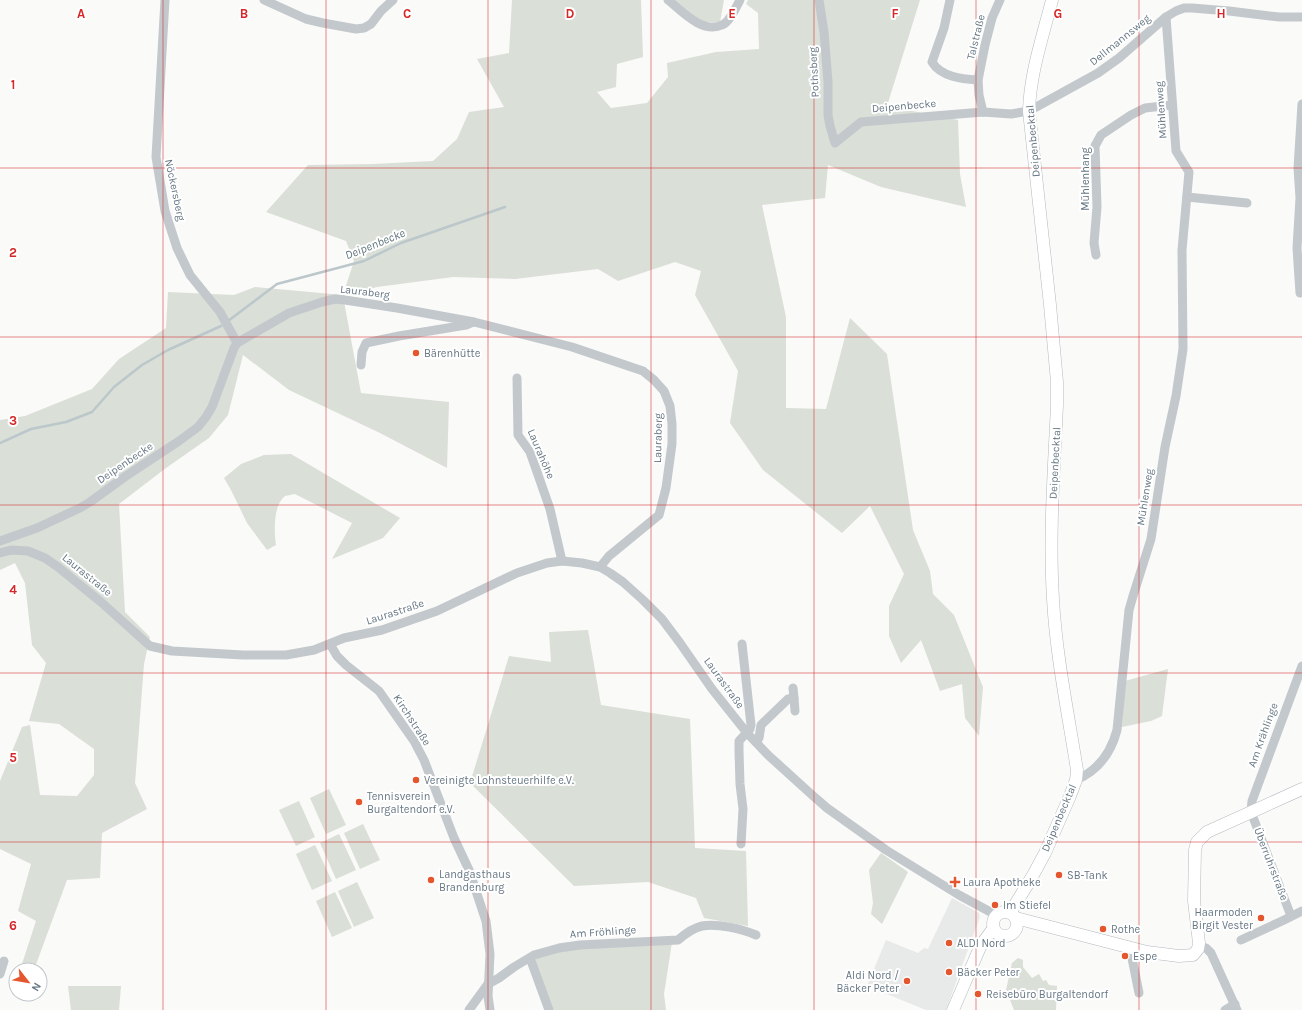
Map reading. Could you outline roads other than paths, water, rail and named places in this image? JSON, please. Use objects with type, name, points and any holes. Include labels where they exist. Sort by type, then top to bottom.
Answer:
[{"type":"main road","name":"Deipenbecktal","points":[[1014,920],[1032,877],[1068,802],[1076,780],[1077,770],[1058,645],[1053,599],[1051,544],[1057,382],[1029,111],[1029,95],[1052,0]]},
{"type":"main road","points":[[1014,920],[1013,934],[1008,936],[996,932],[992,924],[996,915],[1005,912],[1014,920],[1034,922],[1041,926],[1130,948],[1164,954],[1191,956],[1195,954],[1198,947],[1198,925],[1194,901],[1194,862],[1197,842],[1208,832],[1302,789]]},
{"type":"main road","points":[[953,1010],[981,945],[996,932]]},
{"type":"street","name":"Nöckersberg","points":[[165,0],[156,157],[164,204],[177,248],[190,275],[220,312],[237,343]]},
{"type":"street","points":[[264,0],[306,18],[322,23],[356,29],[364,28],[371,24],[381,11],[393,0]]},
{"type":"street","points":[[668,0],[696,23],[713,26],[721,26],[726,22],[740,0]]},
{"type":"street","name":"Pothsberg","points":[[819,0],[826,54],[828,115],[835,143]]},
{"type":"street","points":[[950,0],[944,28],[932,62],[935,68],[946,74],[958,78],[978,80]]},
{"type":"street","name":"Talstraße","points":[[982,112],[978,80],[988,32],[1000,0]]},
{"type":"street","name":"Dellmannsweg","points":[[1029,111],[1098,73],[1119,58],[1166,17],[1176,11],[1192,8],[1279,17],[1302,17]]},
{"type":"street","name":"Mühlenweg","points":[[1076,780],[1087,776],[1106,756],[1114,743],[1118,730],[1130,610],[1151,539],[1165,447],[1176,396],[1183,349],[1182,250],[1189,172],[1176,151],[1166,17]]},
{"type":"street","points":[[1300,293],[1297,248],[1301,198],[1298,168],[1302,104]]},
{"type":"street","name":"Mühlenhang","points":[[1096,255],[1094,243],[1097,207],[1095,146],[1101,135],[1131,115],[1145,108],[1172,105]]},
{"type":"street","points":[[982,112],[1011,114],[1029,111]]},
{"type":"street","name":"Deipenbecke","points":[[835,143],[862,122],[982,112]]},
{"type":"street","points":[[1187,197],[1247,203]]},
{"type":"street","name":"Lauraberg","points":[[237,343],[289,313],[336,299],[382,305],[474,322],[572,347],[643,371],[664,391],[670,406],[672,444],[662,508],[659,515],[609,556],[600,567]]},
{"type":"street","name":"Lauraberg","points":[[361,365],[362,352],[366,343],[466,325],[474,322]]},
{"type":"street","name":"Deipenbecke","points":[[0,541],[37,528],[85,505],[198,427],[212,407],[237,343]]},
{"type":"street","name":"Laurahöhe","points":[[517,378],[518,435],[530,452],[550,509],[562,561]]},
{"type":"street","name":"Laurastraße","points":[[0,553],[10,550],[28,551],[45,558],[101,602],[150,646],[160,650],[196,654],[286,655],[314,650],[344,638],[382,630],[437,611],[517,573],[547,564],[562,561],[600,567],[623,582],[662,619],[712,689],[747,733],[790,775],[827,808],[886,850],[959,895],[996,915]]},
{"type":"street","name":"Kirchstraße","points":[[330,644],[337,656],[346,665],[379,691],[414,741],[424,760],[454,838],[469,870],[486,921],[490,954],[488,984],[490,1010]]},
{"type":"street","name":"Laurastraße","points":[[741,844],[743,809],[740,784],[739,741],[750,729],[751,724],[742,644]]},
{"type":"street","name":"Am Krählinge","points":[[1251,812],[1252,801],[1302,666]]},
{"type":"street","points":[[794,688],[795,711]]},
{"type":"street","points":[[756,742],[759,738],[761,725],[788,699],[794,698]]},
{"type":"street","name":"Überruhrstraße","points":[[1251,812],[1291,916]]},
{"type":"street","points":[[1241,940],[1302,910]]},
{"type":"street","name":"Am Fröhlinge","points":[[469,1010],[488,984],[530,958],[559,948],[580,945],[678,940],[690,931],[702,926],[716,926],[745,930],[756,935]]},
{"type":"street","points":[[1198,947],[1206,948],[1211,953],[1236,1007],[1225,1010]]},
{"type":"street","points":[[1130,948],[1139,993]]},
{"type":"street","points":[[530,958],[549,1010]]},
{"type":"street","points":[[0,974],[4,961]]},
{"type":"waterway","name":"Deipenbecke","points":[[228,321],[277,284],[364,261],[401,243],[505,207]]},
{"type":"waterway","name":"Deipenbecke","points":[[0,443],[31,429],[66,422],[92,412],[114,387],[142,365],[168,350],[221,326]]},
{"type":"place","name":"Bärenhütte","points":[[416,353]]},
{"type":"place","name":"Vereinigte Lohnsteuerhilfe e.V.","points":[[416,780]]},
{"type":"place","name":"Tennisverein Burgaltendorf e.V.","points":[[359,802]]},
{"type":"place","name":"SB-Tank","points":[[1059,875]]},
{"type":"place","name":"Landgasthaus Brandenburg","points":[[431,880]]},
{"type":"place","name":"Laura Apotheke","points":[[955,882]]},
{"type":"place","name":"Im Stiefel","points":[[995,905]]},
{"type":"place","name":"Haarmoden Birgit Vester","points":[[1261,918]]},
{"type":"place","name":"Rothe","points":[[1103,929]]},
{"type":"place","name":"ALDI Nord","points":[[949,943]]},
{"type":"place","name":"Espe","points":[[1125,956]]},
{"type":"place","name":"Bäcker Peter","points":[[949,972]]},
{"type":"place","name":"Aldi Nord / Bäcker Peter","points":[[907,981]]},
{"type":"place","name":"Reisebüro Burgaltendorf","points":[[978,994]]}]
